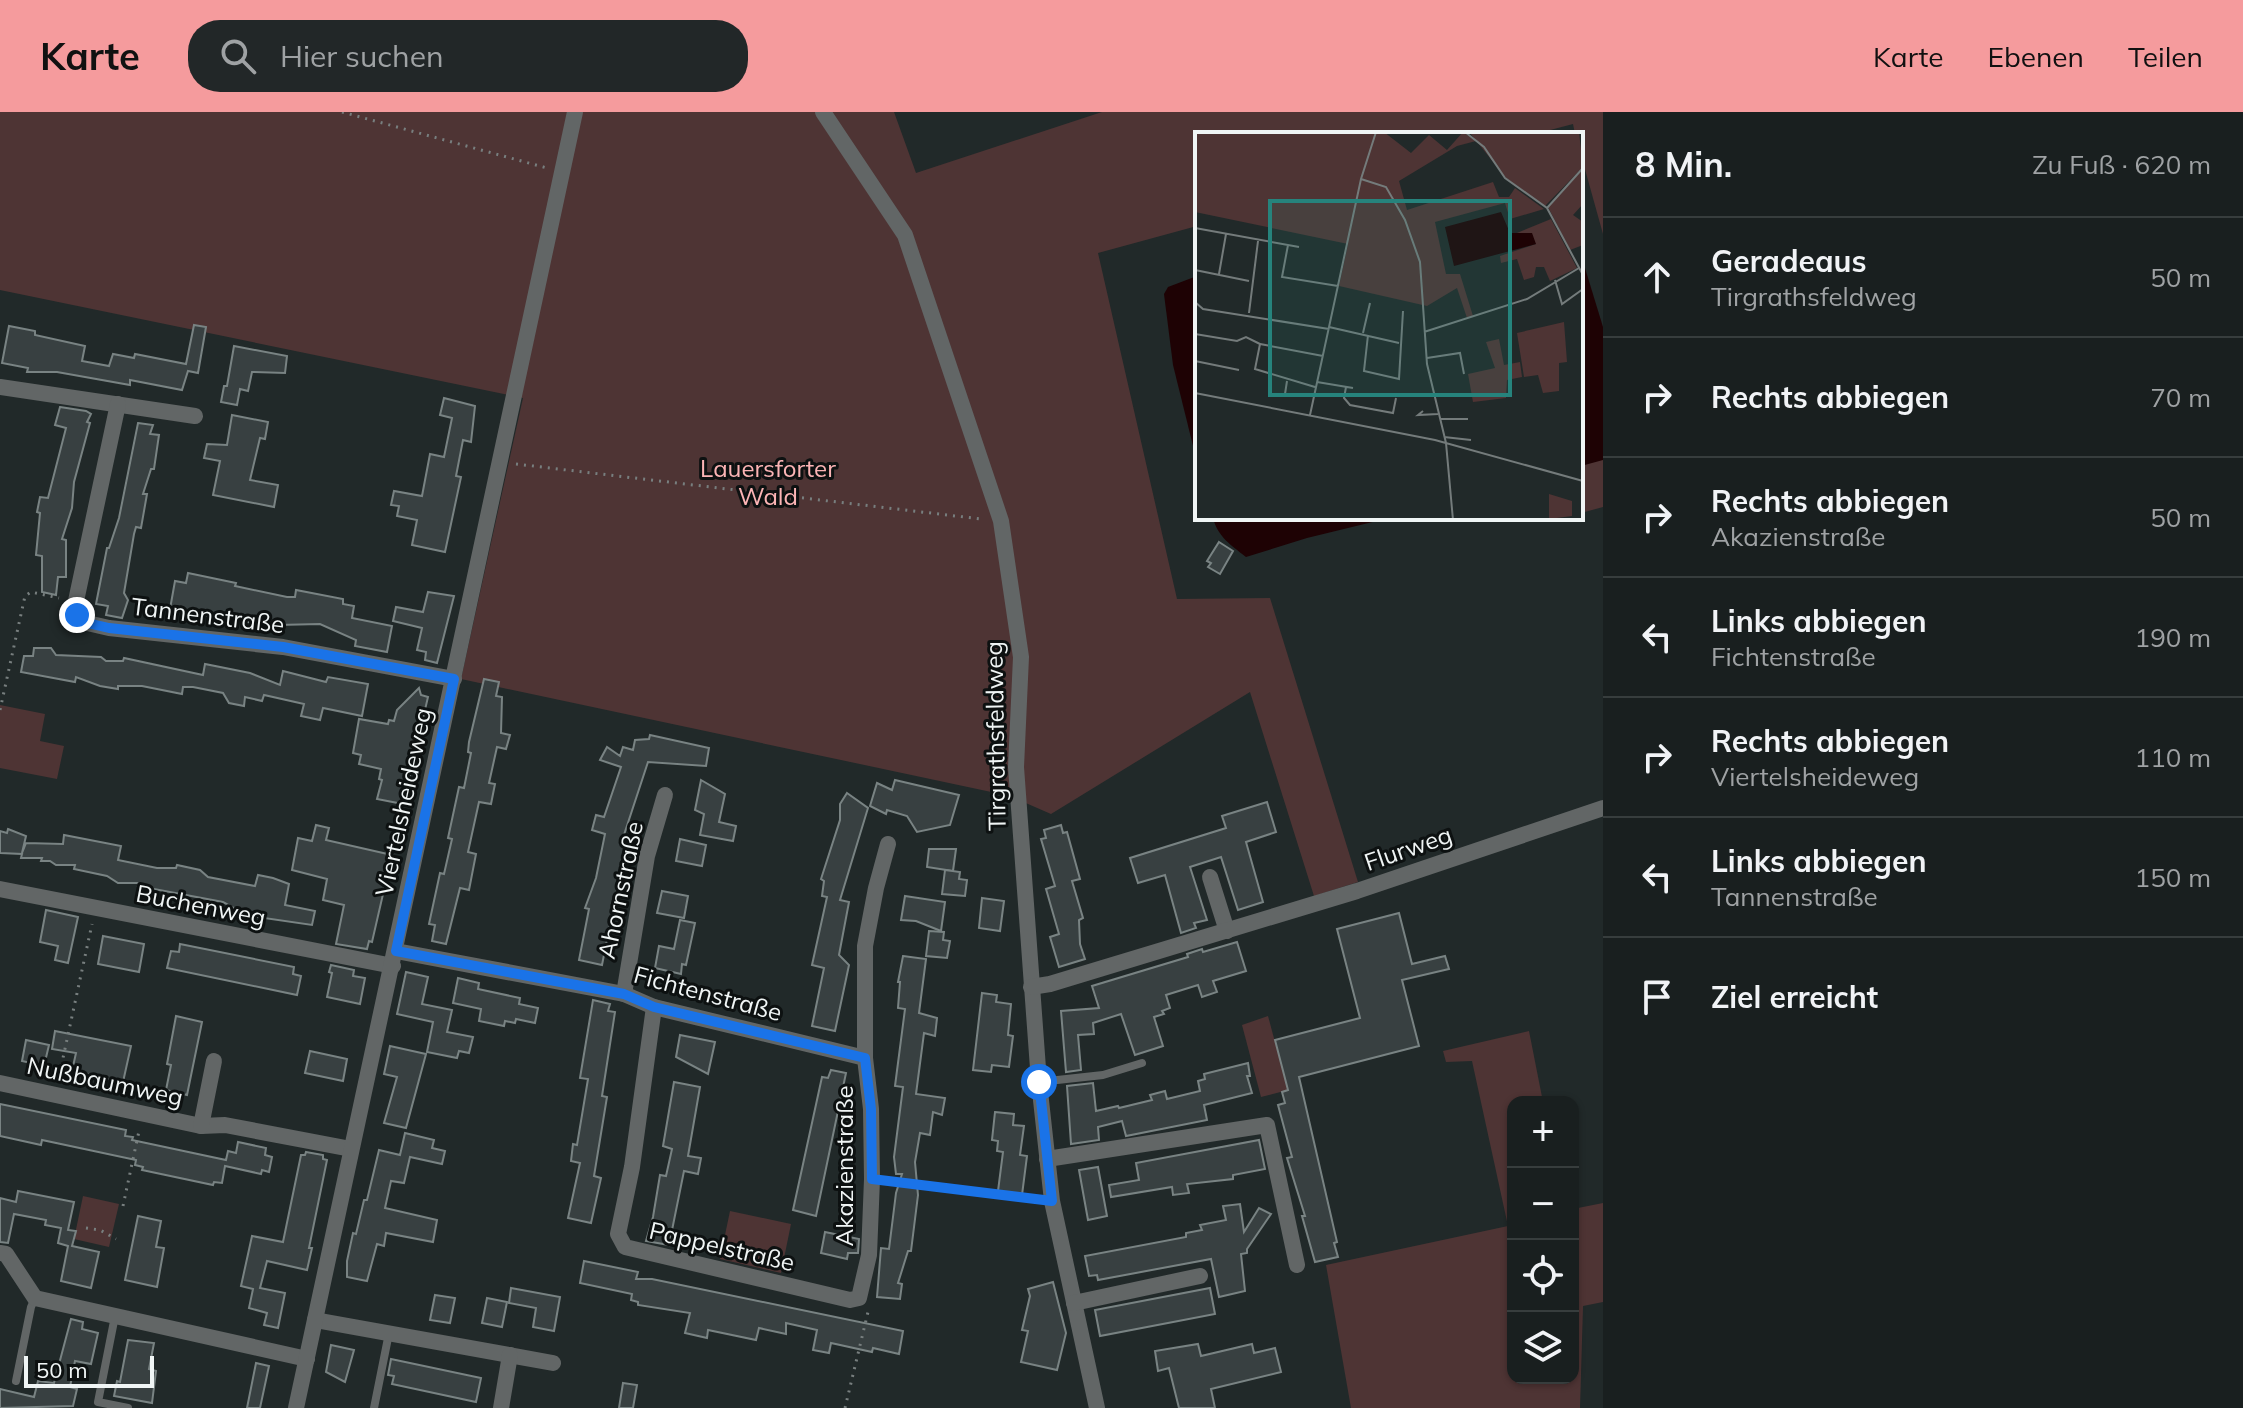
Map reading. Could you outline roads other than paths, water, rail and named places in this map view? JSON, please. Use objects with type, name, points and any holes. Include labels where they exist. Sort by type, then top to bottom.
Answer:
[{"type":"street","name":"Viertelsheideweg","points":[[296,1408],[575,112]]},
{"type":"street","name":"Tirgrathsfeldweg","points":[[823,112],[905,235],[1001,521],[1021,657],[1016,767],[1047,1159],[1052,1201],[1097,1408]]},
{"type":"street","points":[[0,387],[195,416]]},
{"type":"street","name":"Tannenstraße","points":[[118,404],[76,601],[77,615],[83,622],[109,628],[283,647],[454,679]]},
{"type":"street","name":"Ahornstraße","points":[[624,994],[647,856],[665,795]]},
{"type":"street","name":"Flurweg","points":[[1031,987],[1050,984],[1357,891],[1603,808]]},
{"type":"street","name":"Akazienstraße","points":[[859,1298],[869,1255],[872,1179],[871,1109],[865,1058],[865,946],[888,844]]},
{"type":"street","points":[[1210,877],[1227,931]]},
{"type":"street","name":"Buchenweg","points":[[0,889],[95,910],[394,959]]},
{"type":"street","name":"Fichtenstraße","points":[[394,959],[624,994],[654,1007],[865,1058]]},
{"type":"street","name":"Pappelstraße","points":[[654,1007],[632,1167],[618,1234],[625,1247],[850,1300],[859,1298]]},
{"type":"street","name":"Nußbaumweg","points":[[201,1126],[214,1061]]},
{"type":"street","name":"Nußbaumweg","points":[[0,1083],[201,1126],[225,1125],[351,1149]]},
{"type":"street","points":[[1047,1159],[1267,1125],[1297,1265]]},
{"type":"street","points":[[0,1253],[6,1254],[35,1298],[307,1359]]},
{"type":"street","points":[[1074,1303],[1200,1276]]},
{"type":"street","points":[[315,1320],[553,1363]]},
{"type":"street","points":[[501,1408],[510,1355]]},
{"type":"lane","points":[[1039,1082],[1103,1075],[1142,1063]]},
{"type":"lane","points":[[16,1381],[35,1298]]},
{"type":"lane","points":[[115,1316],[98,1402],[128,1408]]},
{"type":"lane","points":[[374,1408],[389,1333]]},
{"type":"park label","name":"Lauersforter Wald","points":[[768,482]]}]
